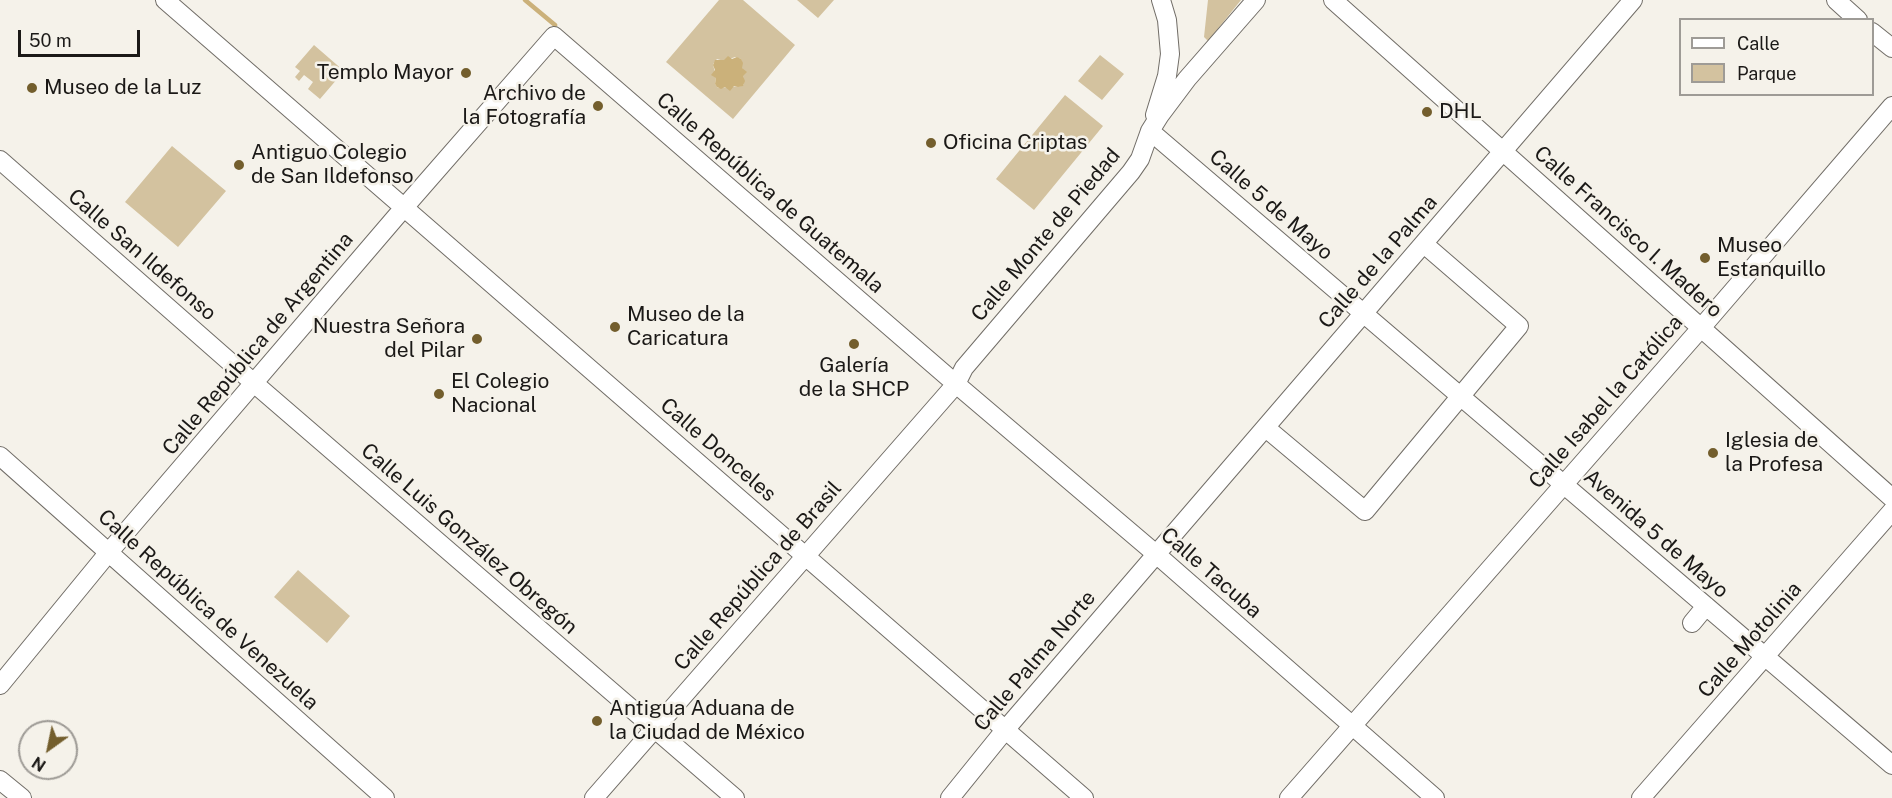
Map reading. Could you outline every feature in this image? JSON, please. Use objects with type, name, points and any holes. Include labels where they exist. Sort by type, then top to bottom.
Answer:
[{"type":"street","name":"Calle Donceles","points":[[165,0],[1084,798]]},
{"type":"street","points":[[1150,131],[1167,76],[1170,54],[1167,20],[1161,0]]},
{"type":"street","name":"Calle Monte de Piedad","points":[[956,384],[964,368],[1131,172],[1140,159],[1150,131],[1160,115],[1187,79],[1256,0]]},
{"type":"street","name":"Calle Francisco I. Madero","points":[[1334,0],[1892,498]]},
{"type":"street","name":"Calle de la Palma","points":[[1156,554],[1633,0]]},
{"type":"street","points":[[1836,0],[1856,18]]},
{"type":"street","points":[[1874,34],[1892,48]]},
{"type":"street","name":"Calle República de Argentina","points":[[0,685],[110,552],[554,36]]},
{"type":"street","name":"Calle República de Guatemala","points":[[554,36],[956,384]]},
{"type":"street","name":"Calle Isabel la Católica","points":[[1289,798],[1701,328],[1892,106]]},
{"type":"street","name":"Calle 5 de Mayo","points":[[1150,131],[1363,313]]},
{"type":"street","name":"Calle San Ildefonso","points":[[0,160],[255,384]]},
{"type":"street","points":[[1266,428],[1365,511],[1519,326],[1424,244]]},
{"type":"street","name":"Avenida 5 de Mayo","points":[[1363,313],[1892,765]]},
{"type":"street","name":"Calle Luis González Obregón","points":[[255,384],[735,798]]},
{"type":"street","name":"Calle Tacuba","points":[[956,384],[1156,554],[1435,798]]},
{"type":"street","name":"Calle República de Brasil","points":[[594,798],[956,384]]},
{"type":"street","name":"Calle República de Venezuela","points":[[0,456],[385,798]]},
{"type":"street","name":"Calle Motolinia","points":[[1641,798],[1892,511]]},
{"type":"street","name":"Calle Palma Norte","points":[[950,798],[1005,730],[1156,554]]},
{"type":"street","points":[[1692,623],[1706,606]]},
{"type":"street","points":[[0,780],[21,798]]},
{"type":"green space","points":[[719,0],[743,0],[795,45],[733,119],[666,62]],"holes":[[[735,57],[741,59],[744,84],[718,88],[715,84],[713,64],[717,59],[724,61]]]},
{"type":"green space","points":[[797,0],[834,0],[818,18]]},
{"type":"green space","points":[[1208,0],[1241,0],[1208,41],[1204,37]]},
{"type":"green space","points":[[314,45],[344,71],[320,99],[308,89],[313,82],[304,75],[299,81],[295,77],[300,71],[295,67]]},
{"type":"green space","points":[[1100,55],[1124,74],[1102,100],[1078,81]]},
{"type":"green space","points":[[1065,95],[1103,126],[1034,210],[996,179]]},
{"type":"green space","points":[[172,146],[226,191],[178,247],[125,202]]},
{"type":"green space","points":[[298,570],[350,616],[327,643],[274,597]]},
{"type":"shaded area","points":[[728,56],[732,59],[737,57],[741,59],[742,68],[747,72],[743,76],[745,81],[743,86],[734,86],[730,91],[725,87],[721,89],[717,87],[716,78],[711,75],[715,70],[713,65],[715,60],[724,60]]},
{"type":"waterway","points":[[525,0],[555,25]]},
{"type":"place","name":"Templo Mayor","points":[[466,73]]},
{"type":"place","name":"Museo de la Luz","points":[[32,88]]},
{"type":"place","name":"Archivo de la Fotografía","points":[[598,106]]},
{"type":"place","name":"DHL","points":[[1427,112]]},
{"type":"place","name":"Oficina Criptas","points":[[931,143]]},
{"type":"place","name":"Antiguo Colegio de San Ildefonso","points":[[239,165]]},
{"type":"place","name":"Museo Estanquillo","points":[[1705,258]]},
{"type":"place","name":"Museo de la Caricatura","points":[[615,327]]},
{"type":"place","name":"Nuestra Señora del Pilar","points":[[477,339]]},
{"type":"place","name":"Galería de la SHCP","points":[[854,344]]},
{"type":"place","name":"El Colegio Nacional","points":[[439,394]]},
{"type":"place","name":"Iglesia de la Profesa","points":[[1713,453]]},
{"type":"place","name":"Antigua Aduana de la Ciudad de México","points":[[597,721]]}]
